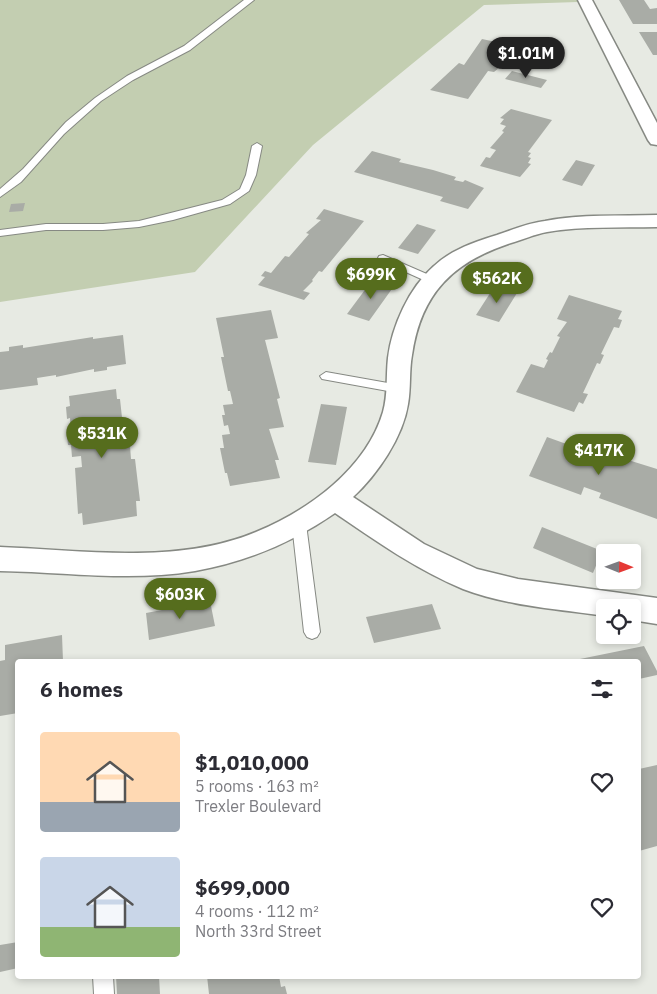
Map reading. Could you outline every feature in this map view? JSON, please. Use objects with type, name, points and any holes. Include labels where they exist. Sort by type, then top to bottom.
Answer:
[{"type":"street","points":[[585,0],[657,140]]},
{"type":"street","points":[[0,559],[159,564],[187,561],[224,554],[268,539],[299,524],[336,499],[361,474],[381,446],[393,417],[398,389],[400,356],[409,323],[419,301],[432,280],[449,265],[468,253],[490,243],[546,226],[657,221]]},
{"type":"street","points":[[336,499],[414,552],[472,580],[518,592],[657,611]]},
{"type":"lane","points":[[0,194],[10,186],[52,140],[99,98],[130,78],[184,50],[250,0]]},
{"type":"lane","points":[[0,234],[46,227],[103,228],[139,224],[169,218],[226,202],[244,191],[251,175],[257,146]]},
{"type":"lane","points":[[383,258],[432,280]]},
{"type":"lane","points":[[326,376],[398,389]]},
{"type":"lane","points":[[299,524],[312,632]]},
{"type":"lane","points":[[103,979],[104,994]]},
{"type":"green space","points":[[0,0],[577,0],[578,2],[484,5],[313,145],[195,272],[0,302]]},
{"type":"building","points":[[619,0],[644,0],[650,9],[657,8],[657,24],[633,24]]},
{"type":"building","points":[[639,32],[657,32],[657,55],[653,55]]},
{"type":"building","points":[[482,39],[515,46],[500,67],[494,72],[488,71],[468,99],[430,90],[459,63],[464,65]]},
{"type":"building","points":[[512,71],[547,80],[541,88],[505,79]]},
{"type":"building","points":[[511,109],[552,120],[528,152],[531,153],[528,157],[531,158],[528,163],[531,164],[520,177],[480,166],[486,157],[490,158],[496,150],[490,148],[504,132],[502,131],[506,126],[500,124],[504,119],[500,118]]},
{"type":"building","points":[[372,151],[401,159],[399,162],[456,177],[454,180],[463,182],[465,180],[484,188],[468,209],[440,201],[443,197],[354,172]]},
{"type":"building","points":[[576,160],[595,165],[582,186],[562,180]]},
{"type":"building","points":[[25,203],[23,211],[9,212],[11,204]]},
{"type":"building","points":[[324,209],[364,221],[322,272],[319,271],[313,281],[303,291],[310,293],[304,300],[258,285],[265,277],[261,276],[265,271],[271,273],[285,256],[289,257],[309,234],[306,233],[321,220],[316,219]]},
{"type":"building","points":[[417,224],[436,230],[418,254],[398,248]]},
{"type":"building","points":[[373,279],[394,286],[369,321],[347,314]]},
{"type":"building","points":[[494,287],[517,293],[499,322],[476,315]]},
{"type":"building","points":[[569,295],[622,311],[618,319],[622,320],[619,328],[614,327],[601,354],[604,355],[600,364],[597,363],[583,393],[588,394],[583,404],[579,402],[574,412],[516,392],[531,364],[544,368],[548,360],[546,359],[550,352],[552,353],[560,337],[557,336],[567,322],[557,319]]},
{"type":"building","points":[[271,310],[278,338],[265,340],[280,398],[277,399],[284,427],[269,429],[279,460],[275,460],[280,478],[230,486],[227,473],[225,473],[220,448],[224,448],[222,435],[230,434],[228,425],[224,426],[222,415],[225,415],[223,405],[233,404],[230,391],[228,391],[221,357],[224,357],[216,318]]},
{"type":"building","points":[[123,335],[126,364],[107,367],[107,370],[94,372],[94,369],[56,377],[56,375],[37,378],[38,385],[0,390],[0,352],[9,351],[9,347],[23,345],[23,348],[93,337],[93,339]]},
{"type":"building","points":[[116,389],[117,399],[120,399],[124,436],[120,437],[122,448],[130,446],[131,459],[135,459],[140,501],[136,501],[137,516],[83,525],[82,513],[78,514],[75,468],[82,467],[81,456],[72,457],[71,445],[68,445],[67,436],[71,435],[70,418],[67,419],[66,407],[70,406],[69,396]]},
{"type":"building","points":[[321,404],[347,407],[336,465],[308,462]]},
{"type":"building","points":[[547,437],[572,446],[570,451],[592,459],[596,450],[657,469],[657,519],[599,498],[601,493],[584,487],[581,495],[529,476]]},
{"type":"building","points":[[542,527],[596,549],[596,566],[593,573],[533,548]]},
{"type":"building","points":[[210,601],[215,626],[149,640],[146,613]]},
{"type":"building","points":[[432,604],[441,629],[374,643],[366,617]]},
{"type":"building","points":[[62,635],[63,659],[15,659],[15,714],[0,716],[0,661],[5,660],[5,645]]},
{"type":"building","points":[[644,646],[657,671],[657,675],[641,679],[641,659],[580,659]]},
{"type":"building","points":[[657,765],[657,846],[641,850],[641,769]]},
{"type":"building","points":[[15,942],[15,969],[0,972],[0,945]]},
{"type":"building","points":[[116,979],[159,979],[160,994],[117,994]]},
{"type":"building","points":[[207,979],[280,979],[281,987],[285,986],[287,994],[209,994]]}]
